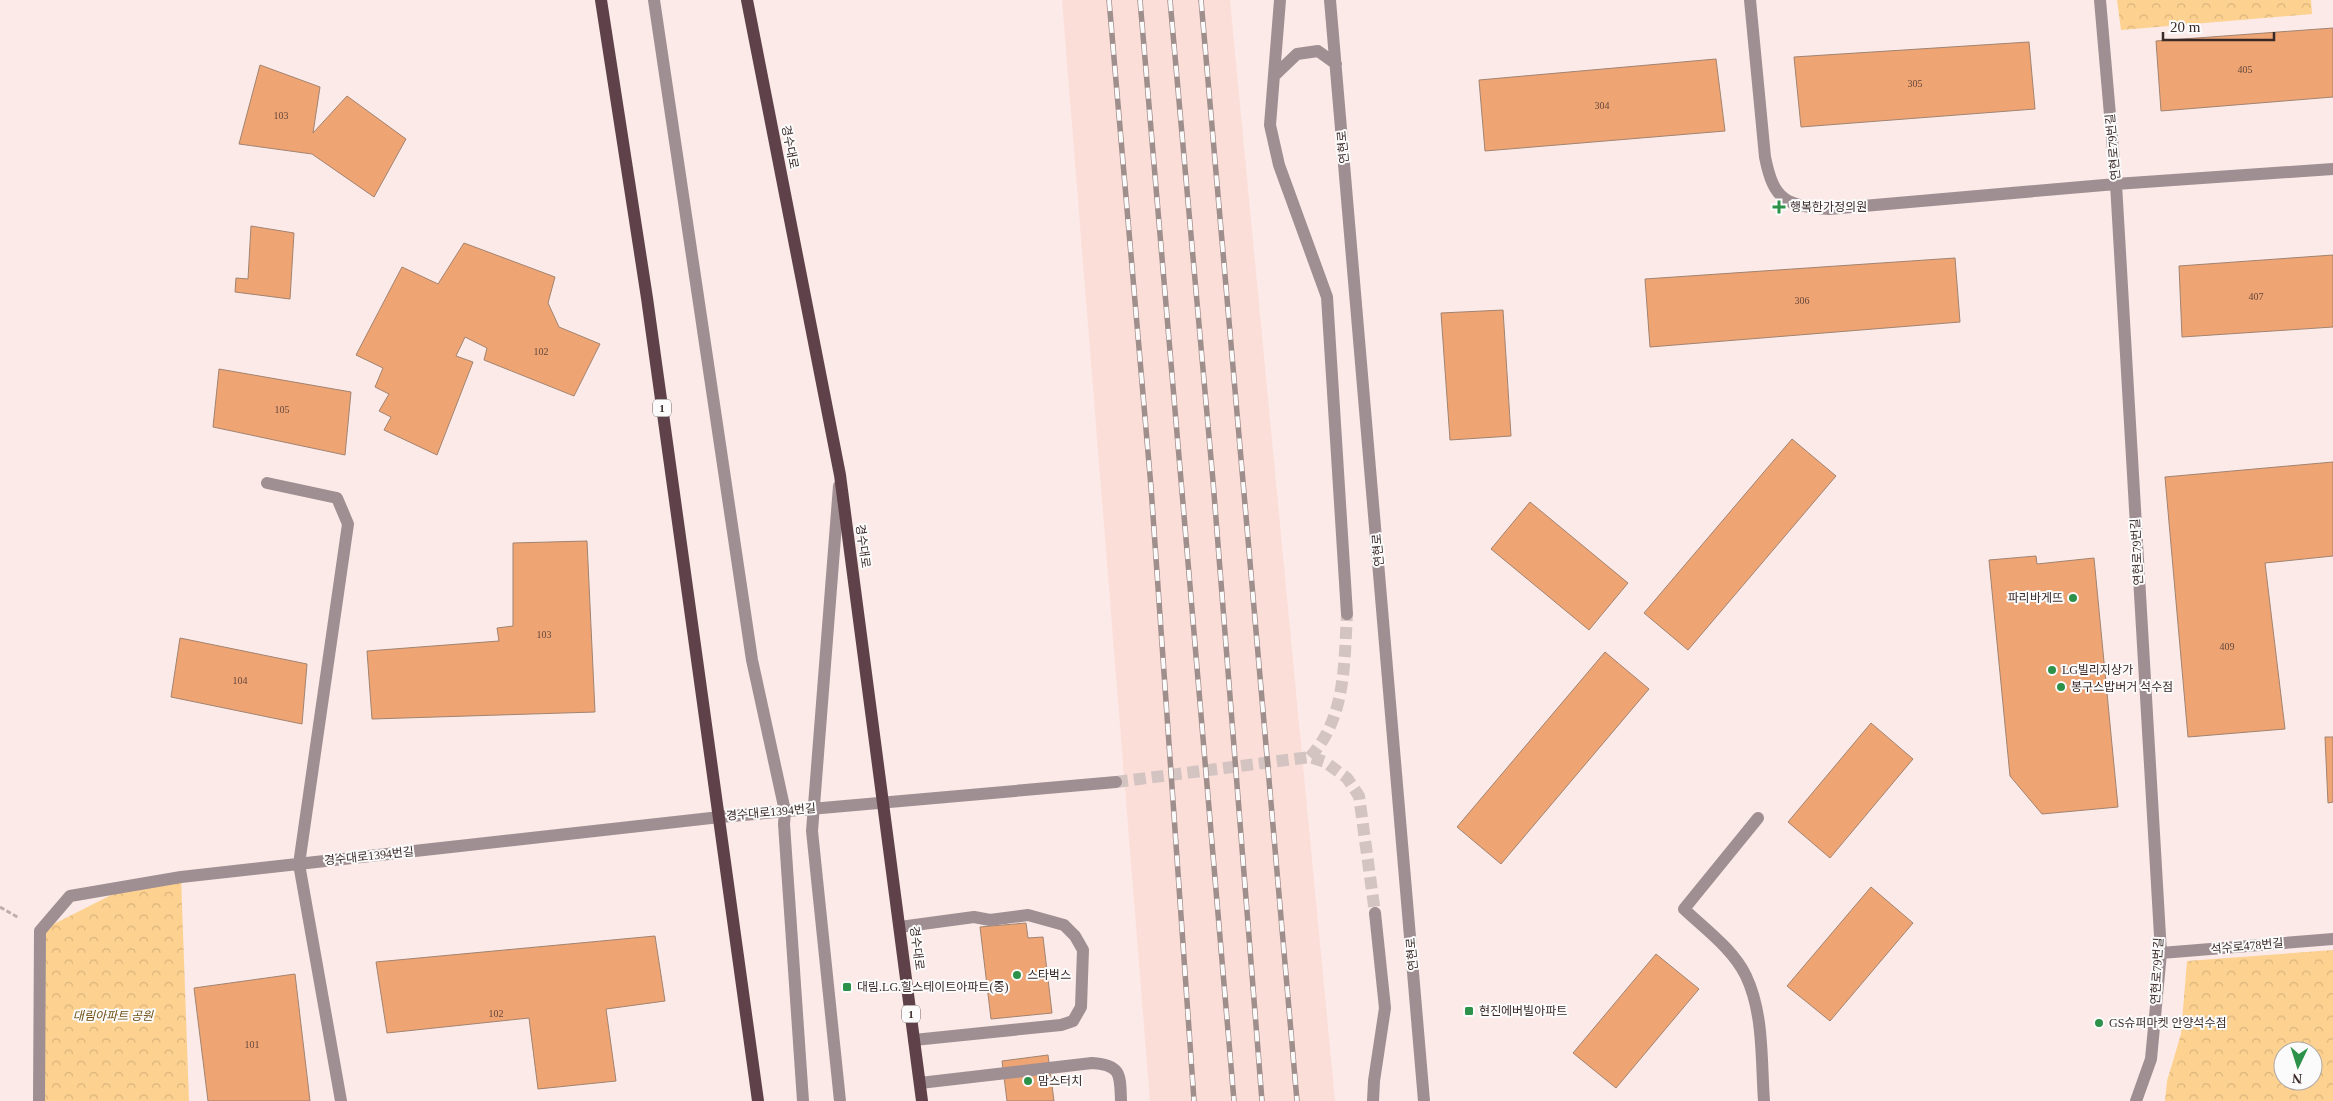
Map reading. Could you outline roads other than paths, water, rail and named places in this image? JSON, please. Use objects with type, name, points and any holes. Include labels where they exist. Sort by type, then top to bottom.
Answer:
[{"type":"main road","name":"1","points":[[601,0],[647,298],[720,817]]},
{"type":"main road","name":"경수대로","points":[[747,0],[840,475],[922,1101]]},
{"type":"main road","points":[[720,817],[758,1101]]},
{"type":"street","points":[[654,0],[752,660],[785,811],[784,834],[803,1101]]},
{"type":"street","points":[[1280,0],[1270,125],[1279,165],[1327,297],[1347,614]]},
{"type":"street","name":"연현로","points":[[1330,0],[1424,1101]]},
{"type":"street","points":[[1750,0],[1764,158],[1770,183],[1779,194],[1790,202],[1829,209],[2116,184],[2333,168]]},
{"type":"street","name":"연현로79번길","points":[[2100,0],[2116,184],[2161,953],[2151,1059],[2136,1101]]},
{"type":"street","points":[[1274,76],[1297,54],[1318,50],[1336,64]]},
{"type":"street","points":[[840,475],[812,831],[840,1101]]},
{"type":"street","points":[[267,483],[337,498],[348,524],[299,864],[341,1101]]},
{"type":"street","name":"경수대로1394번길","points":[[39,1101],[40,931],[70,896],[181,877],[720,817],[1116,782]]},
{"type":"street","points":[[1758,818],[1684,909],[1725,948],[1746,976],[1758,1015],[1764,1101]]},
{"type":"street","points":[[1373,1101],[1374,1081],[1385,1008],[1376,913]]},
{"type":"street","points":[[900,927],[974,917],[990,920],[1028,916],[1064,925],[1075,936],[1083,950],[1081,1007],[1073,1021],[1061,1026],[914,1040]]},
{"type":"street","name":"석수로478번길","points":[[2161,953],[2333,939]]},
{"type":"street","points":[[920,1083],[1092,1063],[1113,1067],[1120,1076],[1122,1101]]},
{"type":"tunnel","points":[[1310,757],[1322,742],[1337,708],[1341,690],[1347,614]]},
{"type":"tunnel","points":[[1116,782],[1310,757],[1325,762],[1347,778],[1359,796],[1375,913]]},
{"type":"railway","points":[[1109,0],[1151,487],[1194,1101]]},
{"type":"railway","points":[[1140,0],[1234,1101]]},
{"type":"railway","points":[[1170,0],[1213,481],[1262,1101]]},
{"type":"railway","points":[[1201,0],[1297,1101]]},
{"type":"place","name":"행복한가정의원","points":[[1779,207]]},
{"type":"place","name":"파리바게뜨","points":[[2073,598]]},
{"type":"place","name":"LG빌리지상가","points":[[2052,670]]},
{"type":"place","name":"봉구스밥버거 석수점","points":[[2061,687]]},
{"type":"place","name":"스타벅스","points":[[1017,975]]},
{"type":"place","name":"대림.LG.힐스테이트아파트(중)","points":[[847,987]]},
{"type":"place","name":"현진에버빌아파트","points":[[1469,1011]]},
{"type":"place","name":"GS슈퍼마켓 안양석수점","points":[[2099,1023]]},
{"type":"place","name":"맘스터치","points":[[1028,1081]]},
{"type":"park label","name":"대림아파트 공원","points":[[113,1016]]}]
